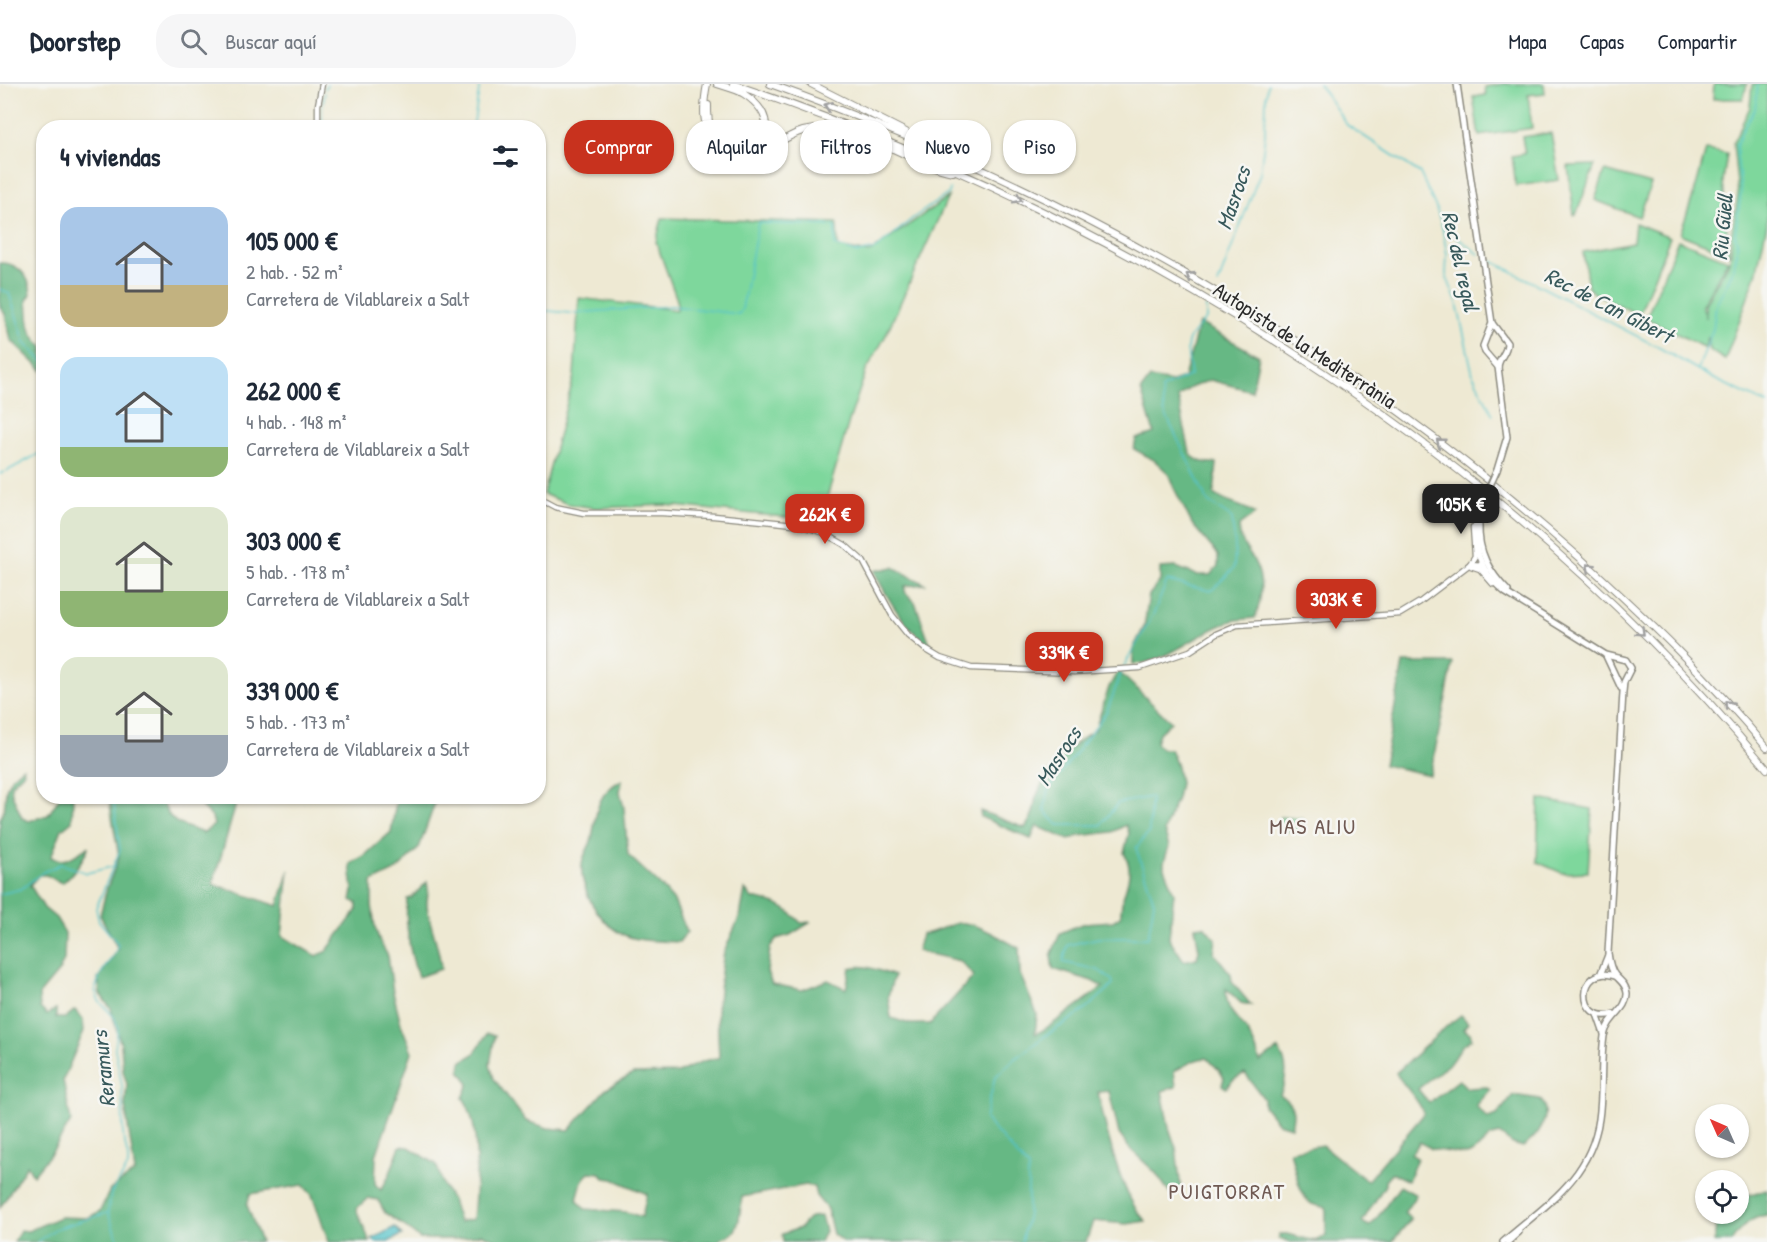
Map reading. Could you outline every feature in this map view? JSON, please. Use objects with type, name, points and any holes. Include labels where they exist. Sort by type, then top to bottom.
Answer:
[{"type":"highway","name":"Autopista de la Mediterrània","points":[[733,84],[848,126],[965,175],[1097,238],[1205,298],[1299,357],[1395,424],[1503,508],[1620,612],[1710,702],[1767,769]]},
{"type":"highway","name":"Autopista de la Mediterrània","points":[[770,84],[904,135]]},
{"type":"highway","points":[[811,84],[904,131]]},
{"type":"highway","points":[[710,85],[704,118],[708,134],[718,149],[730,156],[751,156],[798,133],[834,129],[866,138],[945,171],[965,175]]},
{"type":"highway","points":[[710,85],[741,92],[753,101],[762,113],[766,126],[764,137],[757,146],[747,152],[729,151],[714,138],[708,117],[710,85]]},
{"type":"highway","name":"Autopista de la Mediterrània","points":[[991,173],[1139,246],[1268,322],[1377,396],[1484,476],[1581,559],[1660,633],[1723,698],[1767,748]]},
{"type":"main road","points":[[1457,84],[1492,323],[1483,346],[1485,352],[1498,367]]},
{"type":"main road","points":[[1492,323],[1507,344],[1498,367],[1507,437],[1497,470],[1476,519],[1475,535],[1482,564],[1488,575],[1503,591],[1606,655],[1626,660],[1630,665],[1623,692],[1608,953],[1610,965],[1615,976],[1624,984],[1627,996],[1624,1007],[1614,1014],[1609,1016],[1597,1014],[1589,1008],[1585,994],[1590,981],[1600,975],[1615,976]]},
{"type":"main road","points":[[1488,335],[1500,334]]},
{"type":"main road","points":[[1489,356],[1501,356]]},
{"type":"main road","points":[[1481,506],[1478,528],[1480,547],[1487,565],[1500,583],[1515,597]]},
{"type":"main road","points":[[1606,655],[1623,692]]},
{"type":"main road","points":[[1612,666],[1619,659]]},
{"type":"main road","points":[[1616,675],[1626,676]]},
{"type":"main road","points":[[1600,975],[1608,953]]},
{"type":"main road","points":[[1597,1014],[1604,1036]]},
{"type":"main road","points":[[1508,1242],[1580,1170],[1596,1133],[1604,1036],[1614,1014]]},
{"type":"main road","points":[[1503,1242],[1548,1204]]},
{"type":"street","points":[[318,120],[322,84]]},
{"type":"street","points":[[546,502],[555,507],[584,513],[662,513],[794,524],[808,528],[838,540],[858,556],[902,629],[917,643],[940,658],[963,666],[987,669],[1074,672],[1140,668],[1182,655],[1222,630],[1237,625],[1400,614],[1415,606],[1475,556],[1473,536],[1476,519]]},
{"type":"street","points":[[1467,565],[1482,564],[1500,583]]},
{"type":"street","points":[[1467,565],[1480,569],[1493,584],[1503,591]]},
{"type":"green space","points":[[1504,84],[1544,84],[1545,93],[1528,95],[1532,128],[1479,136],[1473,97],[1486,95],[1485,87]]},
{"type":"green space","points":[[1714,84],[1747,84],[1743,99],[1713,99]]},
{"type":"green space","points":[[1752,84],[1767,84],[1767,224],[1756,275],[1725,360],[1709,350],[1707,337],[1705,348],[1648,319],[1647,316],[1678,240],[1728,260],[1702,305],[1706,318],[1705,304],[1728,264],[1731,254],[1731,236],[1738,194],[1733,143],[1750,107]]},
{"type":"green space","points":[[1551,133],[1559,180],[1516,186],[1512,156],[1525,154],[1522,137]]},
{"type":"green space","points":[[1706,150],[1727,154],[1723,181],[1729,254],[1680,234]]},
{"type":"green space","points":[[1595,165],[1576,215],[1574,215],[1568,166]]},
{"type":"green space","points":[[1605,171],[1651,184],[1639,217],[1595,200]]},
{"type":"green space","points":[[948,197],[885,337],[866,371],[819,526],[794,518],[665,505],[596,508],[568,504],[546,495],[546,483],[574,376],[579,298],[677,310],[677,300],[656,242],[662,218],[837,223],[838,247],[869,253]]},
{"type":"green space","points":[[1635,223],[1670,237],[1640,312],[1637,314],[1594,293],[1588,287],[1583,252],[1633,242]]},
{"type":"green space","points":[[0,263],[6,263],[22,271],[30,287],[31,294],[27,300],[28,320],[36,338],[36,364],[11,340],[5,314],[0,307]]},
{"type":"green space","points":[[1199,323],[1259,356],[1252,391],[1210,380],[1190,388],[1178,397],[1190,453],[1202,462],[1217,463],[1214,494],[1255,514],[1239,526],[1239,531],[1259,575],[1261,589],[1259,604],[1255,618],[1235,620],[1220,625],[1158,659],[1133,664],[1133,649],[1144,627],[1149,595],[1160,581],[1160,568],[1176,567],[1196,575],[1210,575],[1218,566],[1218,555],[1192,524],[1168,473],[1154,460],[1134,449],[1136,439],[1154,433],[1141,390],[1150,378],[1172,382],[1184,378]]},
{"type":"green space","points":[[893,567],[925,584],[905,586],[905,592],[915,602],[931,647],[898,613],[874,571]]},
{"type":"green space","points":[[1403,663],[1453,663],[1430,775],[1384,765]]},
{"type":"green space","points":[[1118,671],[1171,722],[1159,733],[1156,743],[1161,749],[1170,749],[1177,766],[1180,783],[1177,798],[1164,831],[1169,846],[1164,868],[1174,893],[1169,938],[1184,961],[1197,958],[1199,950],[1195,927],[1204,926],[1216,939],[1214,953],[1231,974],[1232,982],[1251,1005],[1241,1003],[1226,989],[1229,1008],[1249,1035],[1260,1062],[1278,1049],[1282,1055],[1286,1072],[1280,1095],[1291,1105],[1293,1112],[1291,1127],[1278,1123],[1264,1106],[1264,1099],[1245,1073],[1233,1080],[1226,1088],[1222,1085],[1224,1078],[1219,1070],[1207,1058],[1193,1061],[1174,1071],[1176,1087],[1162,1091],[1169,1128],[1176,1148],[1181,1190],[1169,1192],[1155,1172],[1130,1149],[1119,1134],[1109,1091],[1098,1092],[1115,1161],[1129,1196],[1137,1211],[1146,1221],[1127,1224],[1093,1221],[1086,1242],[843,1242],[833,1234],[827,1209],[816,1196],[814,1187],[806,1185],[742,1197],[734,1232],[717,1242],[503,1242],[481,1234],[457,1239],[420,1239],[385,1213],[378,1200],[368,1198],[356,1209],[370,1242],[329,1242],[312,1195],[303,1185],[250,1194],[247,1205],[261,1242],[14,1242],[20,1230],[28,1231],[60,1217],[88,1218],[100,1211],[110,1190],[135,1172],[125,1106],[127,1084],[123,1071],[121,1045],[111,1009],[100,994],[98,979],[118,949],[100,915],[119,857],[110,804],[164,804],[173,820],[203,833],[214,825],[212,817],[199,804],[236,804],[213,884],[278,906],[289,870],[282,936],[316,956],[326,952],[357,910],[357,903],[351,900],[353,891],[350,864],[364,856],[391,832],[396,804],[435,804],[419,848],[397,870],[372,882],[375,927],[388,956],[393,992],[401,1024],[412,1052],[376,1156],[375,1184],[381,1190],[400,1146],[409,1147],[436,1164],[459,1222],[473,1219],[476,1174],[473,1123],[463,1098],[469,1084],[460,1070],[461,1062],[474,1054],[487,1034],[495,1035],[490,1064],[494,1079],[526,1121],[548,1128],[569,1130],[606,1089],[633,1074],[678,1073],[703,1061],[719,1058],[717,1011],[724,952],[740,916],[745,890],[752,898],[773,903],[785,909],[801,923],[811,922],[790,935],[776,939],[770,948],[767,972],[772,984],[802,990],[828,980],[846,989],[850,968],[861,966],[872,968],[894,976],[888,996],[891,1018],[910,1024],[930,1024],[974,976],[960,961],[917,951],[922,934],[958,923],[981,928],[1019,948],[1020,974],[1037,1014],[1035,1034],[1103,987],[1092,981],[1053,969],[1051,956],[1060,933],[1084,923],[1113,921],[1121,916],[1121,907],[1129,877],[1128,862],[1124,853],[1129,833],[1126,825],[1112,832],[1079,836],[1069,840],[1037,826],[1031,839],[981,817],[980,811],[1025,828],[1031,819],[1036,797],[1046,777],[1068,750],[1095,730],[1109,687]],"holes":[[[589,1172],[601,1173],[604,1178],[613,1179],[647,1194],[642,1217],[626,1212],[585,1209],[577,1199],[582,1181]]]},
{"type":"green space","points":[[23,767],[24,772],[11,785],[12,794],[22,818],[29,821],[48,815],[55,804],[73,804],[72,821],[62,829],[51,857],[65,859],[88,847],[77,866],[62,883],[46,875],[39,875],[30,885],[44,908],[56,918],[65,933],[64,960],[59,971],[39,995],[40,1008],[47,1015],[56,1009],[56,1018],[65,1018],[75,1010],[83,1020],[84,1031],[63,1080],[71,1121],[52,1152],[33,1175],[27,1165],[0,1208],[0,819],[4,811],[8,783]]},
{"type":"green space","points":[[622,780],[620,792],[624,808],[628,855],[674,901],[687,932],[679,942],[651,941],[619,933],[601,917],[586,890],[582,864],[592,838],[599,804],[607,791]]},
{"type":"green space","points":[[1539,799],[1592,809],[1588,872],[1562,873],[1537,862]]},
{"type":"green space","points":[[1280,817],[1303,819],[1302,832],[1279,830]]},
{"type":"green space","points":[[427,882],[427,906],[441,969],[418,977],[408,939],[407,899],[411,898]]},
{"type":"green space","points":[[1461,1015],[1468,1023],[1463,1029],[1470,1033],[1472,1039],[1462,1046],[1450,1063],[1418,1089],[1429,1103],[1459,1080],[1467,1088],[1487,1087],[1490,1090],[1476,1106],[1488,1118],[1497,1115],[1513,1095],[1540,1099],[1544,1106],[1544,1119],[1534,1138],[1523,1147],[1513,1144],[1499,1134],[1490,1137],[1474,1152],[1467,1155],[1432,1149],[1420,1142],[1411,1154],[1417,1158],[1408,1181],[1392,1173],[1362,1222],[1369,1226],[1374,1222],[1400,1186],[1416,1195],[1404,1213],[1411,1219],[1392,1242],[1291,1242],[1279,1238],[1279,1234],[1287,1234],[1315,1241],[1326,1236],[1326,1208],[1307,1201],[1290,1151],[1322,1145],[1367,1181],[1424,1114],[1419,1103],[1396,1073]]},
{"type":"green space","points":[[1767,1190],[1767,1215],[1749,1222],[1749,1194]]},
{"type":"green space","points":[[821,1216],[825,1231],[820,1242],[783,1242],[782,1234],[800,1228],[810,1217]]},
{"type":"green space","points":[[1746,1224],[1731,1242],[1714,1242],[1716,1225]]},
{"type":"water","points":[[395,1227],[402,1235],[388,1242],[376,1242],[372,1239]]},
{"type":"waterway","points":[[325,89],[327,84]]},
{"type":"waterway","points":[[474,120],[480,84]]},
{"type":"waterway","name":"Masrocs","points":[[1218,284],[1260,173],[1268,84]]},
{"type":"waterway","name":"Rec del regal","points":[[1319,84],[1347,125],[1420,173],[1442,226],[1447,254],[1446,275],[1457,303],[1473,375],[1493,415]]},
{"type":"waterway","name":"Riu Güell","points":[[1698,369],[1713,329],[1716,305],[1732,273],[1737,253],[1735,234],[1741,193],[1736,146],[1755,109],[1758,84]]},
{"type":"waterway","points":[[322,120],[325,93]]},
{"type":"waterway","points":[[574,313],[672,306],[739,314],[742,309],[758,223],[835,226],[835,245],[858,253],[876,249],[913,218],[949,193],[950,189]]},
{"type":"waterway","name":"Rec de Can Gibert","points":[[1442,226],[1479,254]]},
{"type":"waterway","name":"Rec de Can Gibert","points":[[1486,258],[1658,347],[1712,378],[1767,404]]},
{"type":"waterway","name":"Reramurs","points":[[0,289],[9,293],[25,343],[36,354]]},
{"type":"waterway","name":"Masrocs","points":[[1124,666],[1154,613],[1167,581],[1211,591],[1234,568],[1235,546],[1232,518],[1208,502],[1164,411],[1162,388],[1191,375],[1187,350],[1189,339],[1206,319],[1206,307]]},
{"type":"waterway","points":[[546,311],[570,313]]},
{"type":"waterway","points":[[7,471],[36,455]]},
{"type":"waterway","points":[[0,474],[4,472]]},
{"type":"waterway","name":"Masrocs","points":[[1021,1242],[1028,1214],[1028,1168],[985,1119],[995,1077],[1045,1036],[1085,1010],[1113,985],[1112,980],[1098,970],[1063,962],[1068,945],[1098,938],[1148,938],[1154,902],[1136,848],[1149,832],[1151,797],[1118,803],[1101,825],[1058,825],[1044,810],[1049,789],[1107,711],[1122,671]]},
{"type":"waterway","name":"Reramurs","points":[[114,804],[120,850],[96,908],[99,921],[118,944],[100,975],[95,990],[99,1001],[114,1017],[118,1027],[115,1049],[122,1086],[123,1134],[128,1158],[128,1166],[111,1193],[108,1212],[118,1242]]},
{"type":"waterway","points":[[0,894],[21,889],[43,872],[61,864],[87,873],[115,866]]},
{"type":"waterway","name":"Reramurs","points":[[37,1242],[55,1229],[107,1213]]},
{"type":"district","name":"MAS ALIU","points":[[1313,826]]},
{"type":"district","name":"PUIGTORRAT","points":[[1227,1191]]}]
